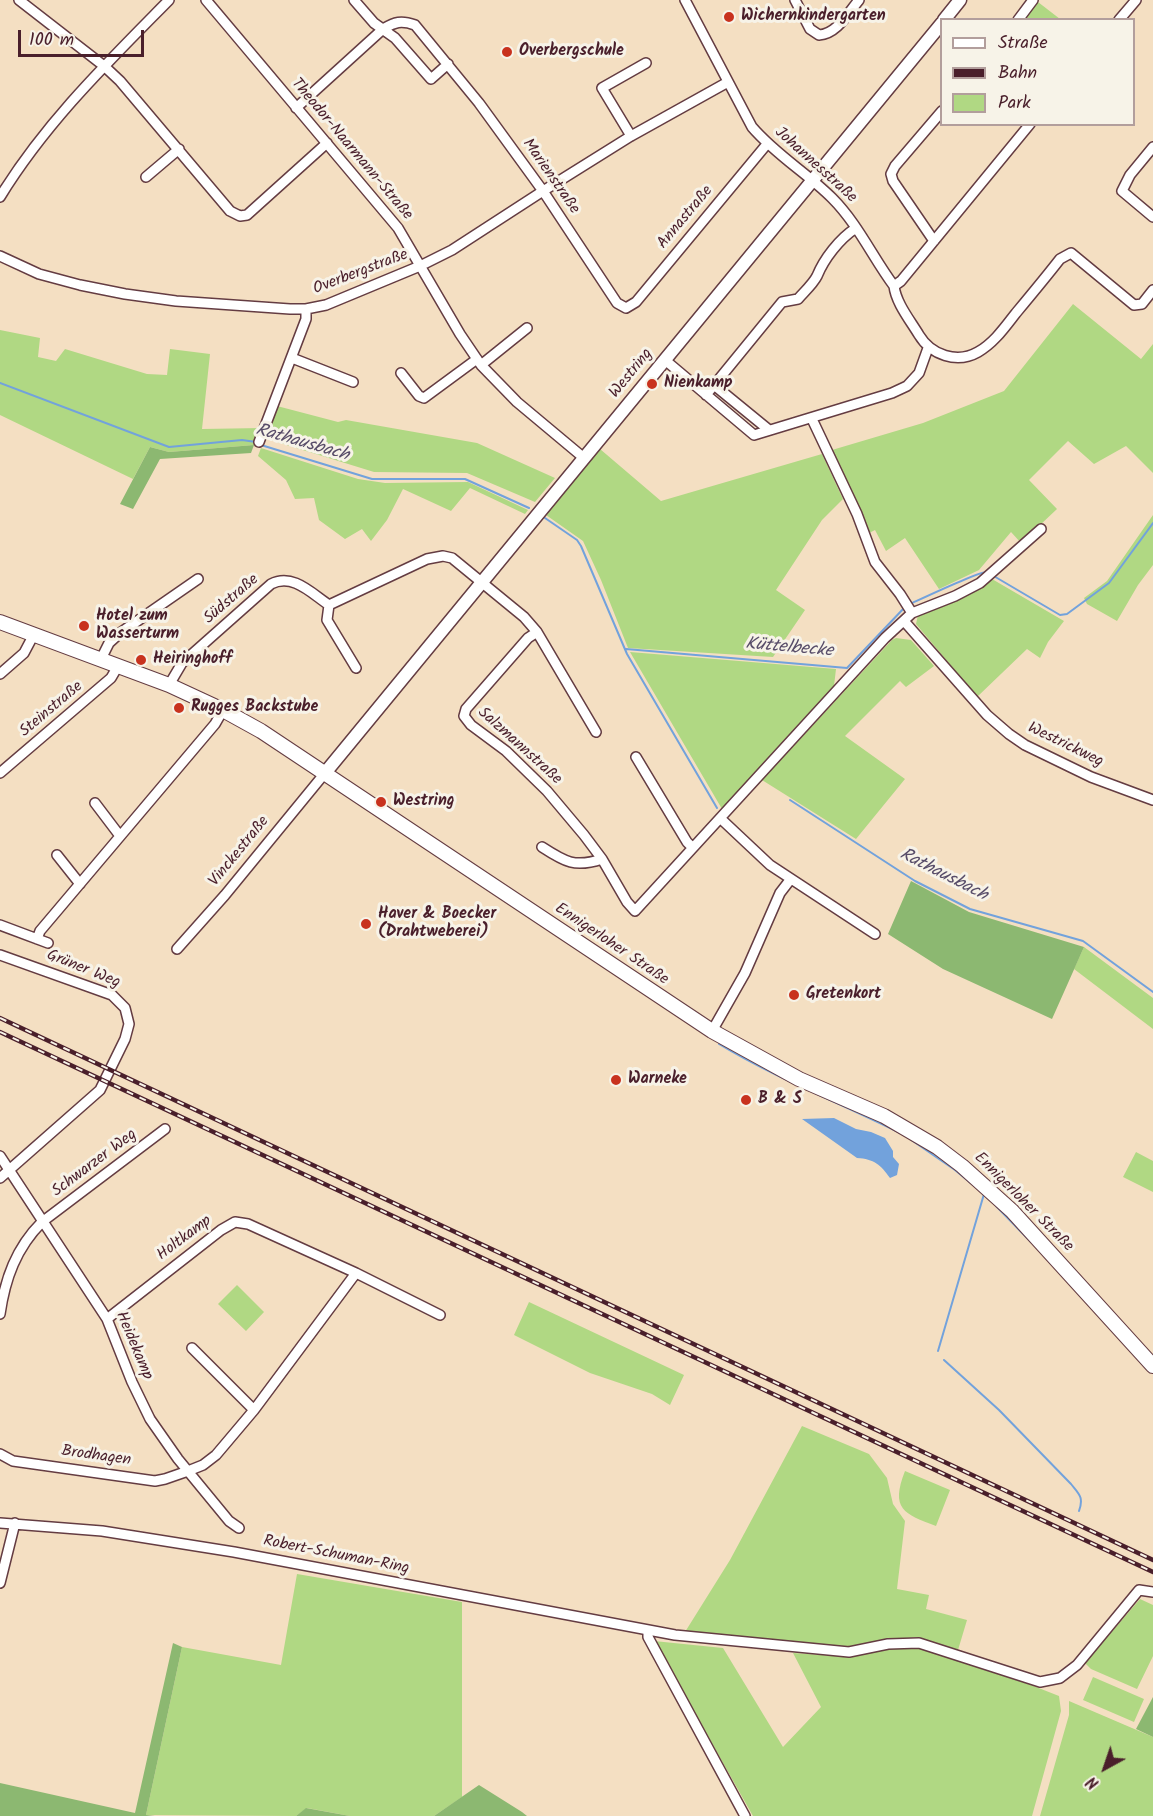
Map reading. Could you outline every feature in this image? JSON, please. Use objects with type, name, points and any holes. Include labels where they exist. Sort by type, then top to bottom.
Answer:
[{"type":"main road","name":"Ennigerloher Straße","points":[[0,622],[169,686],[223,710],[261,731],[712,1031],[799,1079],[884,1116],[910,1130],[962,1166],[1012,1211],[1153,1366]]},
{"type":"street","points":[[19,0],[120,81],[230,211],[240,216],[248,215],[327,143]]},
{"type":"street","points":[[0,197],[43,134],[85,84],[169,0]]},
{"type":"street","name":"Theodor-Naarmann-Straße","points":[[207,0],[398,228],[479,362],[517,402],[584,458]]},
{"type":"street","points":[[354,0],[374,23],[395,38],[431,79],[448,64]]},
{"type":"street","name":"Johannesstraße","points":[[685,0],[752,127],[767,144],[833,199],[856,228],[894,286],[898,300],[928,348]]},
{"type":"street","points":[[795,0],[810,29],[819,35],[834,30],[859,0]]},
{"type":"street","name":"Westring","points":[[945,18],[960,0]]},
{"type":"street","points":[[1020,18],[1033,0]]},
{"type":"street","points":[[1121,18],[1136,0]]},
{"type":"street","name":"Marienstraße","points":[[382,29],[404,21],[415,25],[448,64],[543,191],[617,303],[626,308]]},
{"type":"street","name":"Westring","points":[[325,773],[940,25]]},
{"type":"street","points":[[296,108],[382,29]]},
{"type":"street","points":[[631,136],[603,88],[646,63]]},
{"type":"street","name":"Overbergstraße","points":[[0,256],[39,274],[125,294],[176,301],[306,309],[326,305],[420,266],[452,250],[631,136],[728,82]]},
{"type":"street","points":[[934,240],[893,181],[891,174],[895,166],[940,113]]},
{"type":"street","points":[[894,286],[901,281],[1028,126]]},
{"type":"street","name":"Annastraße","points":[[626,308],[636,302],[767,144]]},
{"type":"street","points":[[1153,147],[1130,175],[1122,191],[1153,217]]},
{"type":"street","points":[[146,177],[179,149]]},
{"type":"street","name":"Johannesstraße","points":[[714,385],[782,302],[798,299],[816,277],[818,269],[847,233],[856,228]]},
{"type":"street","points":[[665,360],[754,435],[892,393],[907,386],[919,373],[928,348],[953,358],[966,357],[977,352],[993,341],[1060,259],[1071,253],[1134,305],[1142,304],[1152,293]]},
{"type":"street","points":[[259,442],[306,319],[306,309]]},
{"type":"street","points":[[401,373],[419,396],[424,398],[527,328]]},
{"type":"street","points":[[292,358],[353,382]]},
{"type":"street","points":[[706,395],[714,385],[769,430]]},
{"type":"street","points":[[812,418],[857,514],[876,562],[912,613]]},
{"type":"street","points":[[636,757],[692,847],[885,638],[912,613],[956,596],[980,583],[1041,529]]},
{"type":"street","points":[[356,668],[327,620],[329,604],[427,559],[442,556],[452,558],[524,617],[537,632],[596,732]]},
{"type":"street","points":[[101,659],[109,643],[120,633],[198,579]]},
{"type":"street","name":"Südstraße","points":[[169,686],[182,663],[271,584],[279,580],[295,582],[329,604]]},
{"type":"street","name":"Westrickweg","points":[[904,621],[987,715],[1009,734],[1025,745],[1091,777],[1153,800]]},
{"type":"street","name":"Salzmannstraße","points":[[537,632],[528,638],[505,664],[466,709],[464,716],[471,725],[506,751],[532,775],[566,812],[602,859],[627,902],[635,911],[692,847]]},
{"type":"street","points":[[0,674],[24,653],[33,636]]},
{"type":"street","name":"Steinstraße","points":[[0,773],[111,678],[118,666]]},
{"type":"street","points":[[37,939],[40,931],[215,724],[223,710]]},
{"type":"street","name":"Vinckestraße","points":[[177,949],[225,895],[325,773]]},
{"type":"street","points":[[95,803],[120,836]]},
{"type":"street","points":[[720,818],[770,865],[790,880],[875,934]]},
{"type":"street","points":[[542,847],[572,863],[587,864],[602,859]]},
{"type":"street","points":[[57,855],[80,884]]},
{"type":"street","points":[[712,1031],[746,974],[780,893],[790,880]]},
{"type":"street","points":[[0,925],[48,943]]},
{"type":"street","name":"Grüner Weg","points":[[0,955],[112,995],[125,1008],[129,1020],[125,1039],[100,1090],[9,1168]]},
{"type":"street","name":"Schwarzer Weg","points":[[42,1222],[165,1129]]},
{"type":"street","name":"Heidekamp","points":[[0,1156],[106,1319],[150,1419],[188,1471],[229,1521],[239,1528]]},
{"type":"street","points":[[0,1179],[9,1168]]},
{"type":"street","points":[[0,1314],[7,1280],[15,1259],[29,1235],[42,1222]]},
{"type":"street","name":"Holtkamp","points":[[106,1319],[221,1230],[235,1222],[248,1224],[356,1273],[440,1315]]},
{"type":"street","points":[[188,1471],[203,1465],[216,1455],[254,1410],[356,1273]]},
{"type":"street","points":[[192,1348],[254,1410]]},
{"type":"street","name":"Brodhagen","points":[[0,1454],[13,1461],[154,1481],[188,1471]]},
{"type":"street","name":"Robert-Schuman-Ring","points":[[0,1523],[102,1531],[252,1555],[648,1632],[849,1652],[888,1644],[919,1643],[1040,1682],[1060,1678],[1077,1665],[1139,1590],[1153,1592]]},
{"type":"street","points":[[0,1583],[15,1523]]},
{"type":"street","points":[[648,1632],[648,1637],[745,1816]]},
{"type":"green space","points":[[1038,2],[1059,18],[1026,18]]},
{"type":"green space","points":[[1073,304],[1141,359],[1153,344],[1153,473],[1126,446],[1094,464],[1068,441],[1029,480],[1057,509],[1021,543],[1011,532],[979,570],[939,589],[905,538],[886,551],[875,530],[869,533],[832,450],[923,423],[1004,391]]},
{"type":"green space","points":[[0,330],[40,338],[38,357],[56,361],[65,349],[147,374],[167,375],[170,349],[210,354],[202,429],[262,428],[254,445],[169,452],[150,447],[133,479],[0,415]]},
{"type":"green space","points":[[277,406],[338,422],[346,420],[477,443],[555,478],[535,502],[467,473],[374,472],[264,438]]},
{"type":"green space","points":[[254,445],[251,453],[160,459],[133,509],[120,504],[150,447],[169,452]]},
{"type":"green space","points":[[261,448],[358,479],[385,483],[468,482],[528,510],[525,514],[470,488],[451,511],[403,489],[387,520],[371,541],[362,529],[345,539],[319,520],[314,498],[295,499],[286,480],[258,456]]},
{"type":"green space","points":[[600,449],[661,501],[822,454],[843,499],[822,520],[776,590],[805,610],[773,657],[628,648],[583,541],[546,515]]},
{"type":"green space","points":[[1153,515],[1153,565],[1138,585],[1117,621],[1087,604],[1084,598],[1107,581]]},
{"type":"green space","points":[[992,579],[1064,621],[1048,642],[1040,658],[1027,649],[977,697],[916,624],[918,615],[973,592]]},
{"type":"green space","points":[[896,638],[911,640],[934,666],[906,687],[900,681],[845,736],[905,779],[856,839],[762,780]]},
{"type":"green space","points":[[630,652],[836,669],[834,686],[722,809]]},
{"type":"green space","points":[[911,881],[969,912],[1084,947],[1052,1019],[943,969],[888,934]]},
{"type":"green space","points":[[1084,947],[1153,998],[1153,1029],[1074,969]]},
{"type":"green space","points":[[1136,1152],[1153,1161],[1153,1192],[1123,1177]]},
{"type":"green space","points":[[237,1285],[264,1312],[246,1331],[218,1304]]},
{"type":"green space","points":[[529,1302],[684,1375],[670,1405],[652,1394],[590,1373],[514,1335]]},
{"type":"green space","points":[[802,1426],[869,1454],[887,1478],[893,1504],[905,1521],[897,1589],[929,1595],[926,1609],[967,1620],[958,1650],[917,1637],[848,1648],[685,1632],[730,1560]]},
{"type":"green space","points":[[905,1471],[950,1490],[936,1526],[916,1518],[903,1508],[899,1494]]},
{"type":"green space","points":[[297,1574],[462,1602],[462,1797],[434,1816],[350,1816],[307,1808],[296,1816],[146,1815],[182,1647],[281,1665]]},
{"type":"green space","points":[[1140,1599],[1153,1605],[1153,1656],[1137,1689],[1091,1669],[1085,1663]]},
{"type":"green space","points":[[654,1641],[723,1648],[783,1747],[821,1707],[793,1653],[850,1657],[890,1648],[918,1648],[1059,1696],[1061,1711],[1032,1816],[753,1816]]},
{"type":"green space","points":[[173,1643],[182,1647],[146,1815],[155,1816],[0,1816],[0,1783],[135,1813]]},
{"type":"green space","points":[[1093,1677],[1144,1699],[1134,1722],[1083,1700]]},
{"type":"green space","points":[[1153,1697],[1153,1737],[1136,1729]]},
{"type":"green space","points":[[1069,1701],[1153,1737],[1153,1816],[1040,1816],[1069,1715]]},
{"type":"green space","points":[[479,1785],[522,1812],[527,1816],[434,1816]]},
{"type":"green space","points":[[306,1808],[350,1816],[296,1816]]},
{"type":"water","points":[[834,1118],[856,1129],[885,1138],[893,1151],[893,1157],[899,1164],[897,1175],[890,1178],[876,1164],[857,1158],[802,1119]]},
{"type":"waterway","name":"Rathausbach","points":[[0,383],[169,447],[242,440],[256,442]]},
{"type":"waterway","name":"Rathausbach","points":[[261,445],[372,479],[465,479],[529,508]]},
{"type":"waterway","name":"Rathausbach","points":[[545,518],[577,540],[581,546],[627,654],[717,808]]},
{"type":"waterway","name":"Küttelbecke","points":[[992,575],[1060,615],[1067,614],[1109,583],[1153,523]]},
{"type":"waterway","name":"Küttelbecke","points":[[910,604],[962,580],[987,572]]},
{"type":"waterway","name":"Küttelbecke","points":[[626,649],[847,668],[905,607]]},
{"type":"waterway","name":"Rathausbach","points":[[790,800],[915,881],[970,909],[1083,941],[1153,992]]},
{"type":"waterway","points":[[719,1044],[786,1080],[900,1133]]},
{"type":"waterway","points":[[910,1139],[978,1189]]},
{"type":"waterway","points":[[938,1351],[984,1194],[982,1193]]},
{"type":"waterway","points":[[996,1206],[1032,1243]]},
{"type":"waterway","points":[[944,1360],[999,1410],[1071,1484],[1081,1499],[1079,1511]]},
{"type":"railway","points":[[0,1018],[1153,1560]]},
{"type":"railway","points":[[0,1032],[1153,1572]]},
{"type":"place","name":"Wichernkindergarten","points":[[729,17]]},
{"type":"place","name":"Overbergschule","points":[[507,52]]},
{"type":"place","name":"Nienkamp","points":[[652,384]]},
{"type":"place","name":"Hotel zum Wasserturm","points":[[84,626]]},
{"type":"place","name":"Heiringhoff","points":[[141,660]]},
{"type":"place","name":"Rugges Backstube","points":[[179,708]]},
{"type":"place","name":"Westring","points":[[381,802]]},
{"type":"place","name":"Haver & Boecker (Drahtweberei)","points":[[366,924]]},
{"type":"place","name":"Gretenkort","points":[[794,995]]},
{"type":"place","name":"Warneke","points":[[616,1080]]},
{"type":"place","name":"B & S","points":[[746,1100]]}]
